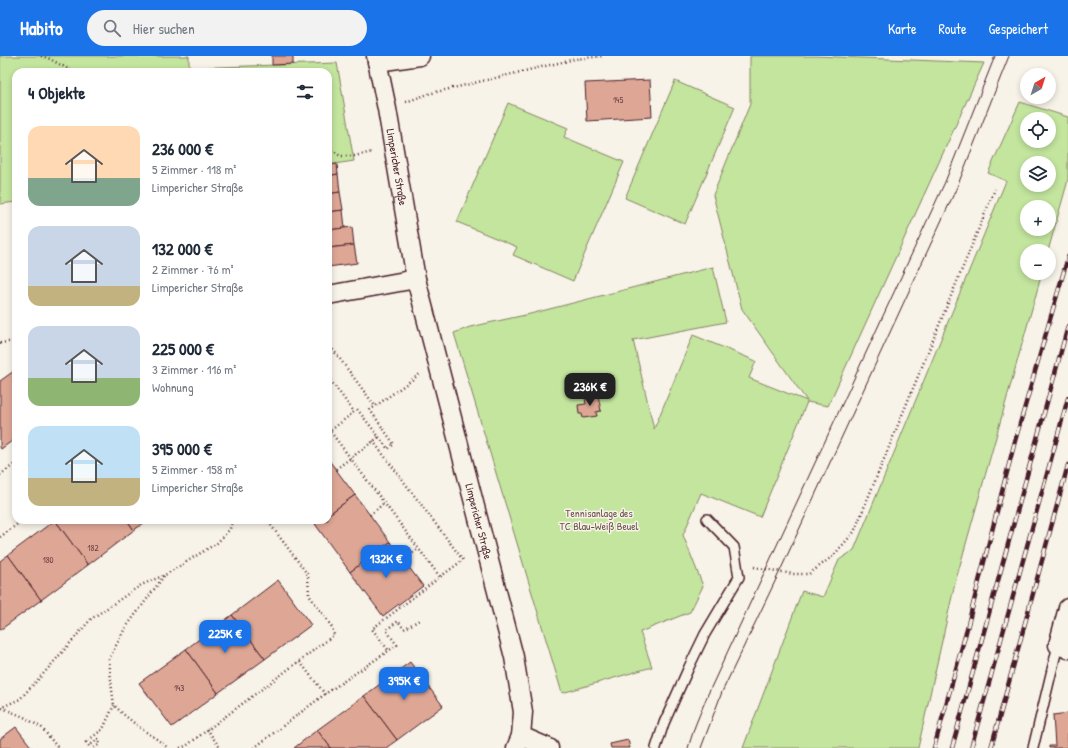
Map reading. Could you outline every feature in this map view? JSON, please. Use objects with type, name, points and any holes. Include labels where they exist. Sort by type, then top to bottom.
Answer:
[{"type":"street","points":[[377,59],[420,56]]},
{"type":"street","name":"Limpericher Straße","points":[[377,59],[387,108],[416,279],[436,362],[514,657],[523,712],[518,742],[549,748]]},
{"type":"street","points":[[332,294],[416,279]]},
{"type":"street","points":[[1063,647],[1068,608]]},
{"type":"lane","points":[[656,748],[674,698],[705,634],[739,577],[734,547],[707,518]]},
{"type":"lane","points":[[1033,748],[1063,647]]},
{"type":"path","points":[[41,56],[67,68]]},
{"type":"path","points":[[387,108],[428,94],[575,59],[604,56]]},
{"type":"path","points":[[332,150],[340,156],[346,157],[394,148]]},
{"type":"path","points":[[739,577],[755,566],[793,574],[809,574],[833,556],[854,532],[995,189]]},
{"type":"path","points":[[0,343],[12,341]]},
{"type":"path","points":[[332,348],[375,406]]},
{"type":"path","points":[[357,409],[388,449],[394,444],[370,410],[436,362]]},
{"type":"path","points":[[332,385],[354,412],[332,430]]},
{"type":"path","points":[[332,436],[440,578]]},
{"type":"path","points":[[336,469],[379,437]]},
{"type":"path","points":[[374,441],[463,560],[372,629],[389,651]]},
{"type":"path","points":[[0,475],[12,466]]},
{"type":"path","points":[[370,515],[384,503]]},
{"type":"path","points":[[0,537],[18,524]]},
{"type":"path","points":[[1,708],[20,699],[91,619],[141,585],[165,575],[217,543],[230,529],[231,524]]},
{"type":"path","points":[[180,748],[186,746],[334,635],[332,626],[309,595],[308,575],[270,524]]},
{"type":"path","points":[[403,560],[418,548]]},
{"type":"path","points":[[94,748],[100,744],[98,740],[89,746],[86,742],[103,729],[114,705],[109,659],[124,630],[165,575]]},
{"type":"path","points":[[254,748],[325,694],[397,645],[386,630],[398,621],[404,629],[421,619]]},
{"type":"path","points":[[300,662],[325,694]]},
{"type":"path","points":[[114,705],[139,727],[168,748]]},
{"type":"path","points":[[1,708],[24,717],[42,728],[58,748]]},
{"type":"path","points":[[207,729],[220,748]]},
{"type":"green space","points":[[0,56],[189,56],[189,68],[12,68],[12,202],[0,204]]},
{"type":"green space","name":"Tennisanlage des TC Blau-Weiß Beuel","points":[[750,56],[816,56],[984,63],[828,406],[807,402],[760,517],[701,493],[683,535],[703,586],[690,612],[640,632],[652,667],[562,693],[454,333],[470,327],[530,314],[713,267],[726,322],[633,340],[654,429],[693,335],[756,361],[749,378],[807,401],[742,309],[713,195],[750,104]]},
{"type":"green space","points":[[337,63],[354,161],[332,164],[332,68],[189,68]]},
{"type":"green space","points":[[675,81],[735,107],[685,224],[625,198]]},
{"type":"green space","points":[[1020,102],[1020,104],[1026,104],[1052,112],[1020,112],[1020,148],[1056,148],[1056,113],[1068,117],[1068,180],[1056,223],[1056,200],[1020,200],[1020,236],[1052,236],[1050,244],[1020,244],[1020,280],[1040,280],[955,583],[918,748],[743,748],[802,591],[823,597],[839,560],[854,550],[1006,181],[988,173]]},
{"type":"green space","points":[[508,103],[568,128],[564,137],[624,162],[573,281],[513,255],[517,247],[457,222]]},
{"type":"building","points":[[272,56],[293,56],[293,64],[272,65]]},
{"type":"building","points":[[650,80],[652,117],[587,121],[585,83]]},
{"type":"building","points":[[337,164],[338,174],[332,175],[332,165]]},
{"type":"building","points":[[338,174],[340,192],[332,193],[332,175]]},
{"type":"building","points":[[340,192],[343,210],[332,211],[332,193]]},
{"type":"building","points":[[343,210],[345,228],[332,230],[332,211]]},
{"type":"building","points":[[352,227],[354,245],[332,248],[332,230]]},
{"type":"building","points":[[354,245],[357,263],[332,266],[332,248]]},
{"type":"building","points":[[12,372],[12,441],[1,449],[0,447],[0,381]]},
{"type":"building","points":[[598,395],[601,411],[596,412],[597,416],[583,418],[582,414],[579,414],[578,405],[586,404],[585,397]]},
{"type":"building","points":[[332,464],[355,495],[332,512]]},
{"type":"building","points":[[355,495],[390,542],[350,572],[315,524],[332,524],[332,512]]},
{"type":"building","points":[[50,524],[58,524],[88,565],[41,600],[8,555]]},
{"type":"building","points":[[58,524],[130,524],[134,530],[88,565]]},
{"type":"building","points":[[130,524],[142,524],[134,530]]},
{"type":"building","points":[[390,542],[423,586],[383,616],[350,572]]},
{"type":"building","points":[[8,555],[41,600],[0,630],[0,561]]},
{"type":"building","points":[[278,580],[311,625],[265,659],[232,615]]},
{"type":"building","points":[[232,615],[265,659],[218,693],[186,649]]},
{"type":"building","points":[[186,649],[218,693],[172,727],[139,683]]},
{"type":"building","points":[[410,662],[443,706],[397,740],[364,696]]},
{"type":"building","points":[[364,696],[397,740],[386,748],[331,748],[317,730]]},
{"type":"building","points":[[1068,713],[1068,748],[1049,748],[1049,746],[1055,746],[1053,715]]},
{"type":"building","points":[[16,727],[32,748],[0,748],[0,739]]},
{"type":"building","points":[[317,730],[331,748],[294,748]]},
{"type":"building","points":[[628,740],[630,748],[611,748],[610,744]]},
{"type":"tram line","points":[[688,748],[708,694],[945,182],[995,56]]},
{"type":"tram line","points":[[701,748],[722,692],[780,571],[957,187],[1009,56]]},
{"type":"railway","points":[[934,748],[965,636],[1015,441],[1068,257]]},
{"type":"railway","points":[[952,748],[1068,326]]},
{"type":"railway","points":[[971,748],[1068,398]]},
{"type":"railway","points":[[991,748],[1068,465]]}]
